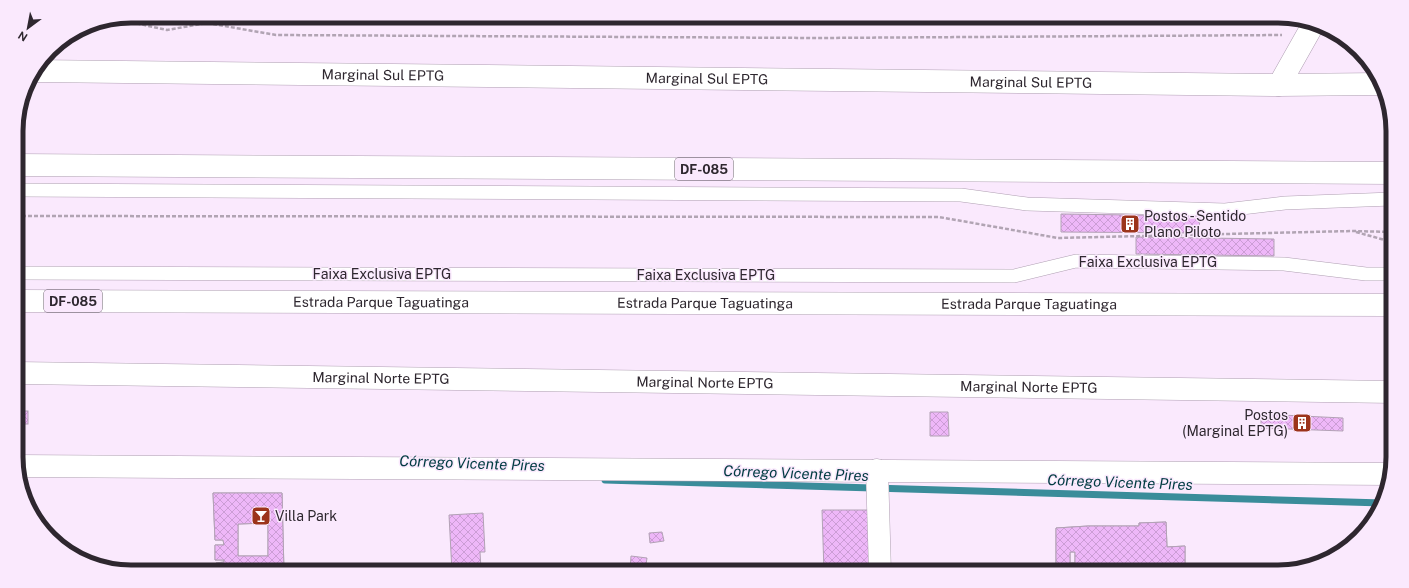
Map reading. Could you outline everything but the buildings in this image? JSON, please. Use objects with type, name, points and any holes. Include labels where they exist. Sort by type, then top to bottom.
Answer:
[{"type":"main road","points":[[1279,85],[1311,29]]},
{"type":"main road","name":"Marginal Sul EPTG","points":[[41,71],[1279,85],[1375,84]]},
{"type":"main road","name":"DF-085","points":[[23,165],[1386,173]]},
{"type":"main road","name":"Estrada Parque Taguatinga","points":[[23,301],[1386,304]]},
{"type":"main road","points":[[23,312],[130,302]]},
{"type":"main road","name":"Marginal Norte EPTG","points":[[23,373],[1386,392]]},
{"type":"main road","points":[[24,466],[1385,474]]},
{"type":"main road","points":[[877,470],[880,565]]},
{"type":"lane","points":[[23,190],[961,195],[1027,204],[1225,210],[1285,203],[1386,199]]},
{"type":"lane","name":"Faixa Exclusiva EPTG","points":[[23,273],[1014,276],[1076,261],[1284,264],[1366,274],[1386,274]]},
{"type":"path","points":[[135,23],[167,30],[202,23]]},
{"type":"path","points":[[212,23],[276,35],[824,38],[1311,29]]},
{"type":"path","points":[[23,216],[939,217],[1058,238],[1352,231],[1386,232]]},
{"type":"path","points":[[1352,231],[1386,240]]},
{"type":"waterway","name":"Córrego Vicente Pires","points":[[605,480],[1375,503]]},
{"type":"place","name":"Postos - Sentido Plano Piloto","points":[[1130,224]]},
{"type":"place","name":"Postos (Marginal EPTG)","points":[[1302,423]]},
{"type":"place","name":"Villa Park","points":[[261,516]]}]
